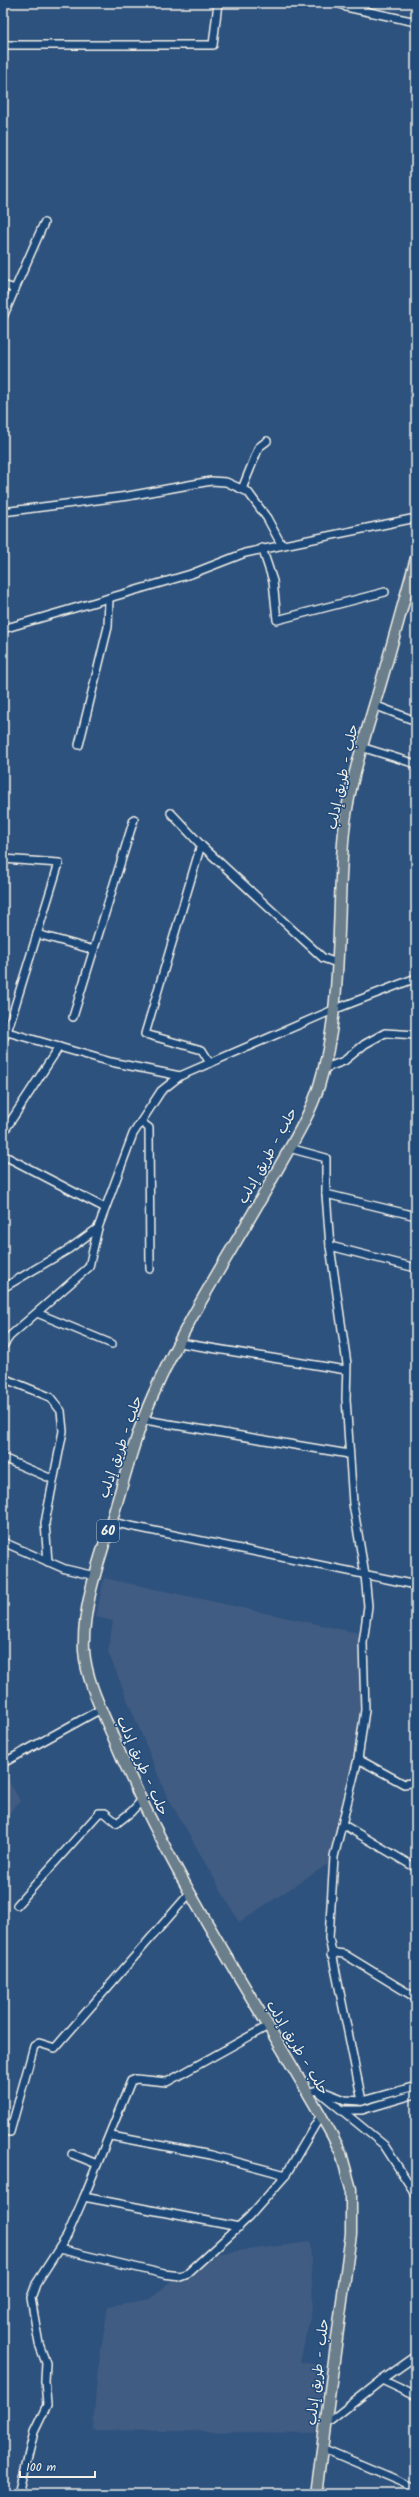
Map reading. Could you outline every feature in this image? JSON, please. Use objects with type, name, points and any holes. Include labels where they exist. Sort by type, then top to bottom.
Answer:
[{"type":"highway","name":"حلب - طريق إدلب","points":[[316,2494],[351,2234],[352,2210],[348,2171],[342,2153],[321,2115],[313,2091],[268,2026],[189,1894],[140,1801],[102,1709],[88,1671],[84,1653],[86,1618],[95,1576],[111,1522],[153,1396],[180,1344],[311,1108],[323,1069],[333,1010],[344,827],[361,747],[416,558]]},
{"type":"street","points":[[3,45],[213,45],[218,3]]},
{"type":"street","points":[[339,3],[346,7],[416,22]]},
{"type":"street","points":[[3,318],[44,223]]},
{"type":"street","points":[[3,285],[15,289]]},
{"type":"street","points":[[242,489],[259,447],[267,441]]},
{"type":"street","points":[[3,512],[128,496],[211,481],[226,482],[248,492],[267,518],[281,544]]},
{"type":"street","points":[[3,629],[191,574],[262,548],[416,518]]},
{"type":"street","points":[[262,548],[273,581],[277,620],[385,592]]},
{"type":"street","points":[[79,745],[108,627],[109,598]]},
{"type":"street","points":[[374,706],[416,721]]},
{"type":"street","points":[[361,747],[416,764]]},
{"type":"street","points":[[171,813],[201,845],[323,958],[337,963]]},
{"type":"street","points":[[73,1017],[134,819]]},
{"type":"street","points":[[201,845],[145,1034],[202,1050],[210,1063]]},
{"type":"street","points":[[3,859],[58,863],[37,934],[4,1034],[59,1047],[111,1062],[180,1076]]},
{"type":"street","points":[[37,934],[94,950]]},
{"type":"street","points":[[3,1346],[10,1336],[89,1267],[98,1228],[134,1134],[160,1092],[180,1076],[333,1010],[416,978]]},
{"type":"street","points":[[323,1069],[344,1061],[365,1044],[385,1033],[416,1035]]},
{"type":"street","points":[[3,1133],[59,1047]]},
{"type":"street","points":[[141,1122],[149,1128],[150,1269]]},
{"type":"street","points":[[289,1148],[326,1158],[326,1194],[330,1246],[346,1370],[352,1504],[365,1576],[368,1606],[363,1643],[365,1710],[358,1759],[333,1864],[329,1938],[331,1955],[362,2101]]},
{"type":"street","points":[[3,1155],[105,1208]]},
{"type":"street","points":[[326,1194],[416,1216]]},
{"type":"street","points":[[3,1288],[69,1249],[98,1228]]},
{"type":"street","points":[[330,1246],[416,1268]]},
{"type":"street","points":[[37,1313],[112,1344]]},
{"type":"street","points":[[180,1344],[346,1370]]},
{"type":"street","points":[[3,1378],[50,1397],[61,1411],[63,1431],[52,1479],[46,1523],[48,1562]]},
{"type":"street","points":[[145,1420],[349,1454]]},
{"type":"street","points":[[3,1458],[52,1479]]},
{"type":"street","points":[[111,1522],[365,1576],[389,1578],[416,1585]]},
{"type":"street","points":[[3,1542],[65,1569],[95,1576]]},
{"type":"street","points":[[3,1763],[102,1709]]},
{"type":"street","points":[[358,1759],[404,1784],[411,1783],[416,1778]]},
{"type":"street","points":[[17,1905],[99,1813],[104,1813],[117,1823],[132,1812],[140,1801]]},
{"type":"street","points":[[342,1824],[416,1868]]},
{"type":"street","points":[[3,2131],[10,2132],[34,2046],[39,2043],[55,2048],[189,1894]]},
{"type":"street","points":[[331,1955],[336,1953],[344,1954],[416,1998]]},
{"type":"street","points":[[19,2494],[34,2432],[42,2413],[48,2406],[45,2381],[46,2363],[39,2344],[31,2298],[36,2284],[59,2249],[76,2219],[97,2164],[111,2136],[131,2081],[136,2079],[167,2082],[268,2026]]},
{"type":"street","points":[[313,2091],[323,2090],[345,2100],[362,2101],[416,2086]]},
{"type":"street","points":[[313,2091],[344,2110],[384,2145],[416,2195]]},
{"type":"street","points":[[344,2110],[362,2110],[416,2094]]},
{"type":"street","points":[[59,2249],[180,2276],[188,2273],[239,2227],[286,2174],[321,2115]]},
{"type":"street","points":[[111,2136],[211,2155],[286,2174]]},
{"type":"street","points":[[72,2154],[97,2164]]},
{"type":"street","points":[[84,2196],[239,2227]]},
{"type":"street","points":[[325,2425],[382,2380],[416,2356]]},
{"type":"street","points":[[382,2380],[416,2396]]},
{"type":"street","points":[[322,2448],[416,2488]]},
{"type":"shaded area","points":[[104,1578],[358,1633],[365,1715],[331,1862],[239,1922],[166,1794],[108,1652],[113,1621],[96,1617]]},
{"type":"shaded area","points":[[3,1771],[20,1801],[3,1820]]},
{"type":"shaded area","points":[[310,2242],[313,2304],[300,2362],[325,2366],[316,2433],[93,2430],[97,2376],[108,2306],[151,2299],[198,2256]]}]
